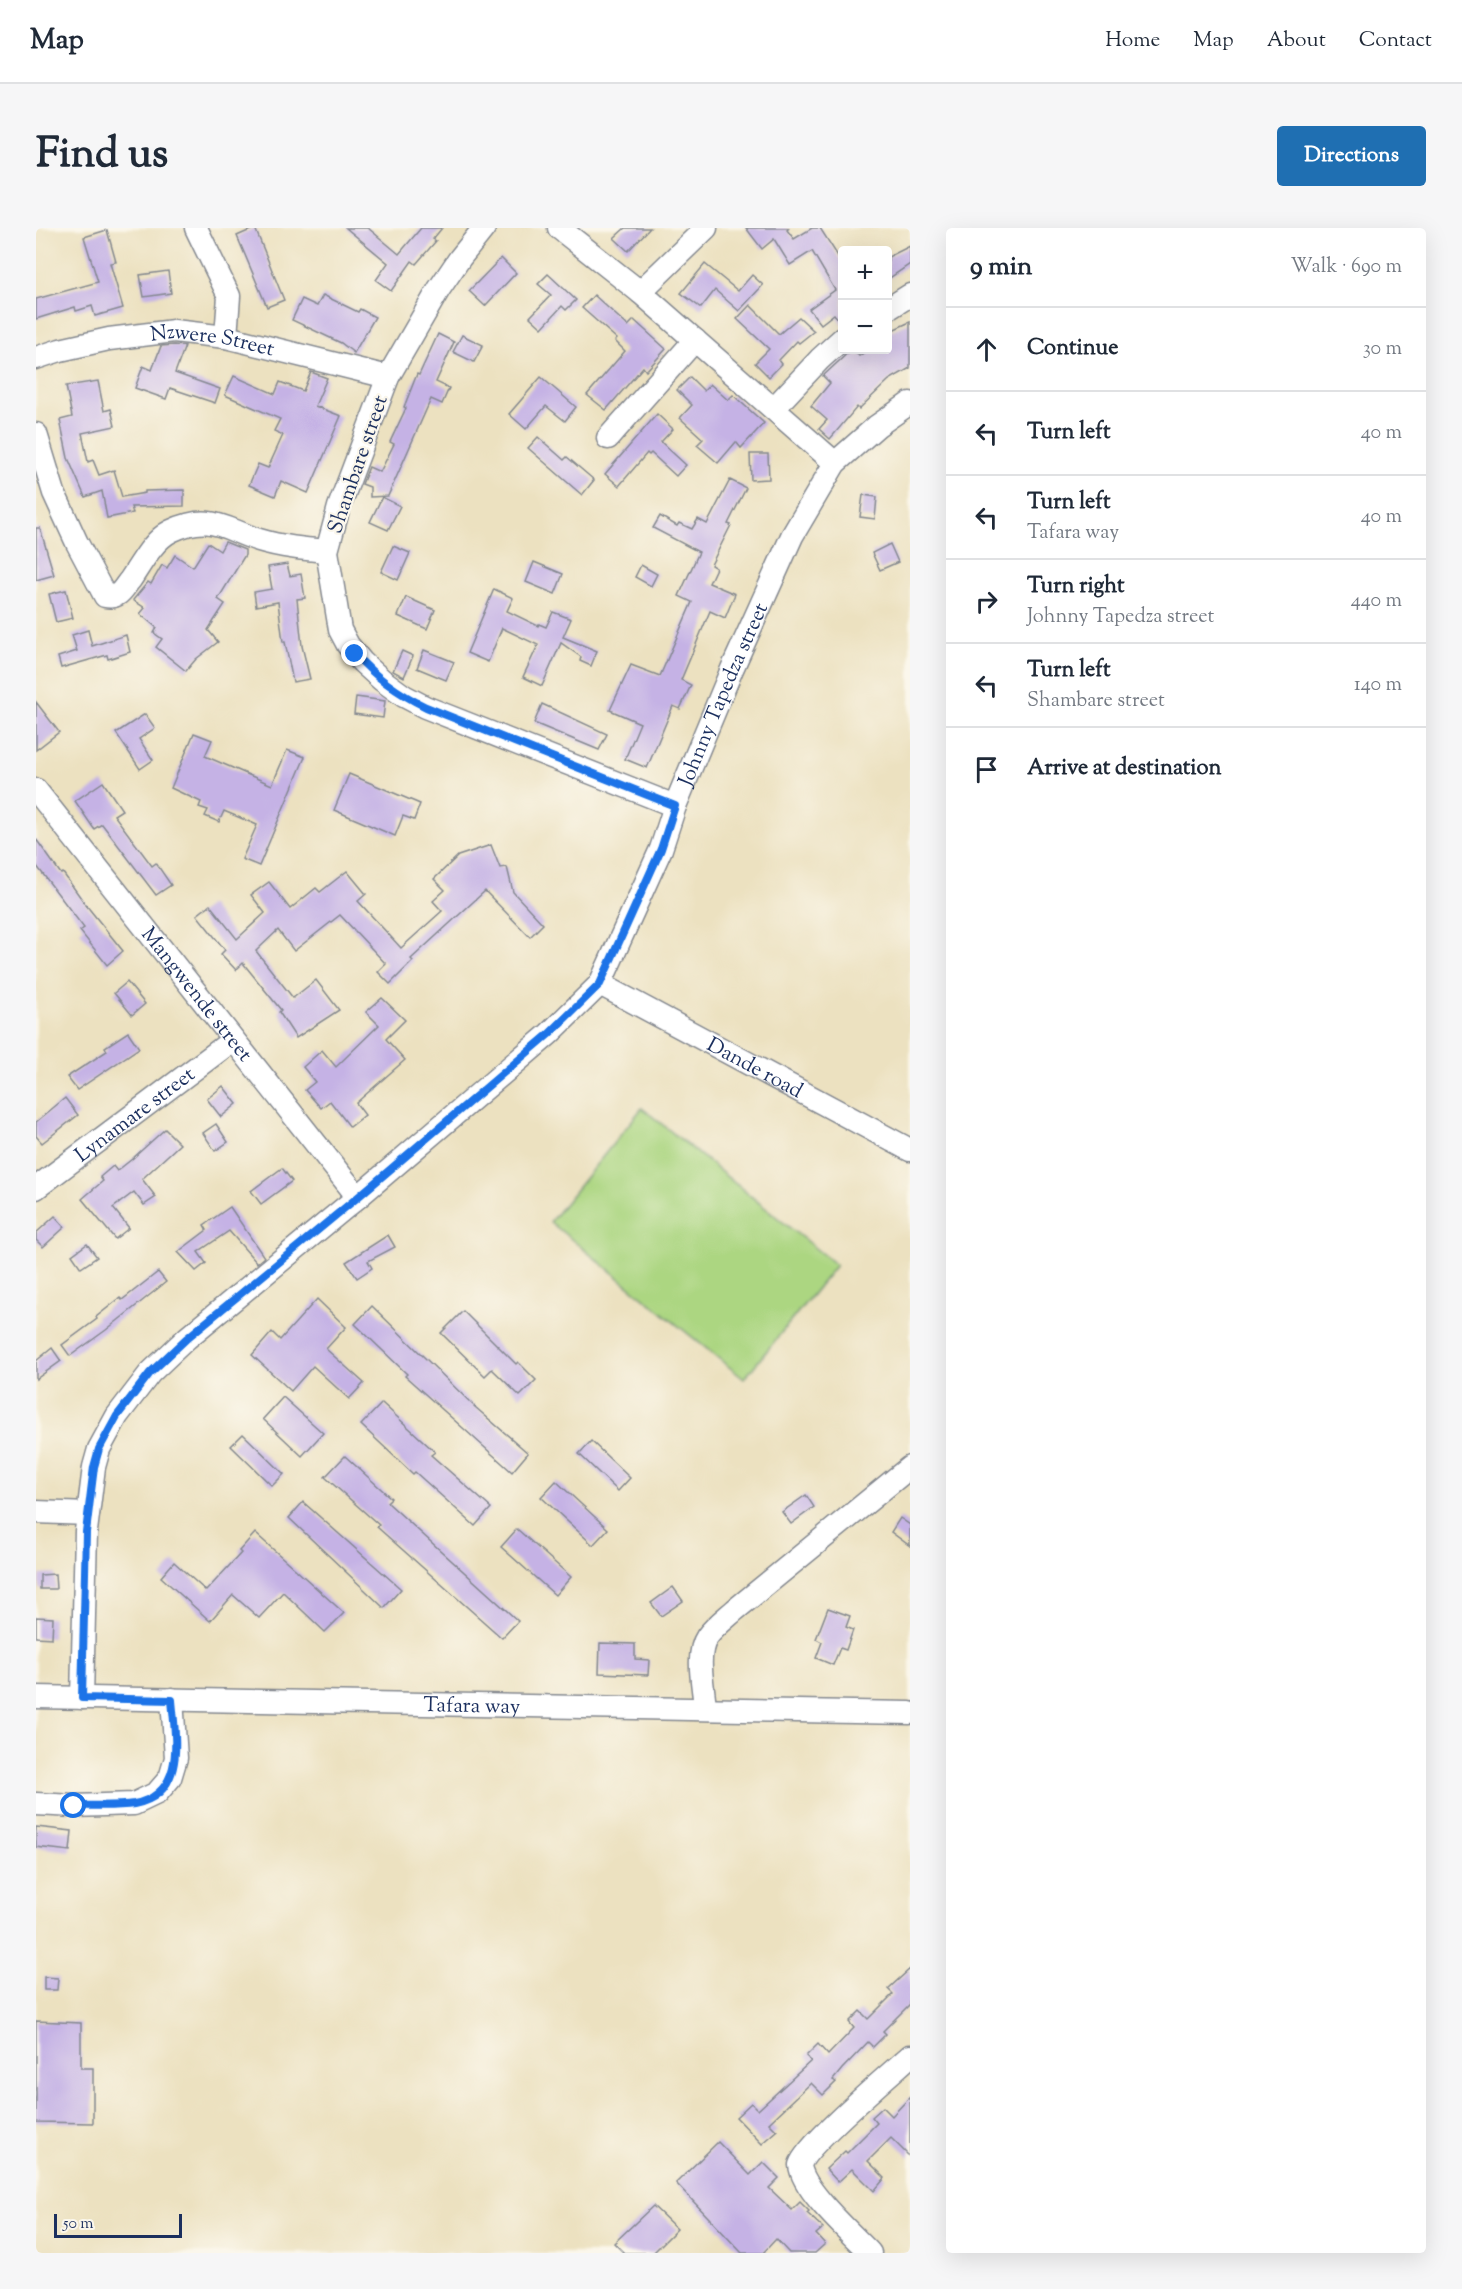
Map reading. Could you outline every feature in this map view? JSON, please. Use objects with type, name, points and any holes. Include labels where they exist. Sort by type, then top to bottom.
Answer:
[{"type":"street","points":[[196,228],[229,296],[226,337]]},
{"type":"street","name":"Shambare street","points":[[484,228],[439,289],[388,377],[342,498],[327,551],[340,630],[355,654],[382,680],[404,696],[426,707],[675,806]]},
{"type":"street","points":[[559,228],[640,292],[835,463]]},
{"type":"street","points":[[640,292],[706,228]]},
{"type":"street","points":[[892,307],[910,296]]},
{"type":"street","name":"Nzwere Street","points":[[36,358],[60,350],[149,333],[174,331],[226,337],[388,377]]},
{"type":"street","points":[[608,438],[695,340]]},
{"type":"street","points":[[774,408],[838,343]]},
{"type":"street","name":"Johnny Tapedza street","points":[[82,1698],[88,1514],[94,1467],[99,1449],[117,1416],[150,1373],[187,1338],[358,1197],[549,1034],[600,984],[661,849],[675,806],[792,536],[835,463],[877,426],[910,403]]},
{"type":"street","points":[[36,434],[54,493],[105,596],[119,594],[143,560],[166,534],[185,526],[221,524],[257,539],[288,547],[327,551]]},
{"type":"street","name":"Mangwende street","points":[[36,790],[358,1197]]},
{"type":"street","name":"Dande road","points":[[600,984],[910,1150]]},
{"type":"street","name":"Lynamare street","points":[[36,1188],[233,1040]]},
{"type":"street","points":[[705,1708],[701,1658],[708,1635],[735,1610],[910,1467]]},
{"type":"street","points":[[36,1512],[88,1514]]},
{"type":"street","name":"Tafara way","points":[[36,1697],[910,1713]]},
{"type":"street","points":[[36,1804],[74,1806],[134,1804],[157,1793],[170,1778],[176,1758],[172,1700]]},
{"type":"street","points":[[870,2253],[832,2214],[804,2180],[800,2165],[804,2156],[910,2056]]},
{"type":"green space","points":[[642,1108],[836,1265],[744,1379],[550,1222]]},
{"type":"building","points":[[255,228],[284,300],[267,307],[237,236]]},
{"type":"building","points":[[346,228],[368,228],[399,254],[421,228],[442,228],[433,239],[436,241],[416,264],[412,261],[391,291],[376,280],[388,263]]},
{"type":"building","points":[[625,228],[650,228],[628,251],[614,238]]},
{"type":"building","points":[[746,228],[789,228],[787,230],[794,239],[812,228],[820,228],[838,256],[838,319],[834,314],[821,324],[809,309],[835,290],[812,251],[790,265],[774,239],[762,249]]},
{"type":"building","points":[[107,230],[116,262],[110,263],[123,308],[95,316],[92,306],[76,311],[75,307],[36,319],[36,299],[98,282],[84,237]]},
{"type":"building","points":[[910,246],[910,264],[892,276],[892,255]]},
{"type":"building","points":[[501,258],[516,273],[485,306],[469,291]]},
{"type":"building","points":[[705,264],[738,291],[752,275],[763,285],[739,311],[715,290],[701,308],[681,293]]},
{"type":"building","points":[[168,271],[171,293],[144,297],[140,275]]},
{"type":"building","points":[[548,274],[576,300],[566,310],[562,306],[542,328],[530,317],[551,295],[538,284]]},
{"type":"building","points":[[323,295],[358,312],[360,309],[375,317],[354,353],[341,343],[292,320],[302,299],[317,306]]},
{"type":"building","points":[[594,295],[628,326],[634,320],[666,349],[646,371],[643,367],[606,410],[587,395],[625,351],[615,341],[617,339],[582,308]]},
{"type":"building","points":[[750,305],[779,334],[799,317],[814,331],[799,343],[797,341],[779,360],[782,364],[769,377],[755,363],[769,349],[737,319]]},
{"type":"building","points":[[910,322],[910,368],[889,380],[859,409],[857,407],[830,439],[819,429],[827,420],[811,406],[830,383],[823,376],[847,354],[859,356],[862,354],[892,354],[892,330]]},
{"type":"building","points":[[438,334],[454,342],[436,382],[449,388],[442,404],[431,399],[388,496],[370,497],[370,487],[362,484],[369,467],[380,472],[394,444],[390,442],[406,408],[404,407],[417,374],[419,375]]},
{"type":"building","points":[[462,335],[483,345],[474,362],[453,352]]},
{"type":"building","points":[[161,346],[185,346],[175,373],[220,389],[215,403],[170,388],[166,399],[135,388],[143,366],[152,370]]},
{"type":"building","points":[[311,372],[327,378],[315,406],[341,416],[308,493],[281,481],[275,496],[249,485],[258,464],[268,468],[283,435],[274,431],[280,419],[225,395],[234,376],[275,394],[280,382],[303,391]]},
{"type":"building","points":[[541,377],[576,407],[565,421],[546,406],[526,429],[509,414]]},
{"type":"building","points":[[690,377],[704,391],[710,384],[728,400],[733,395],[764,423],[741,448],[736,442],[718,463],[697,445],[703,439],[680,418],[692,405],[677,390]]},
{"type":"building","points":[[98,381],[104,411],[111,409],[115,426],[82,433],[88,462],[93,460],[99,475],[114,470],[122,497],[145,493],[145,491],[184,490],[184,506],[131,507],[133,513],[107,518],[102,491],[85,497],[68,458],[60,420],[72,417],[66,386]]},
{"type":"building","points":[[657,414],[673,429],[661,442],[686,465],[676,476],[651,453],[649,455],[647,453],[619,486],[605,474]]},
{"type":"building","points":[[538,437],[564,460],[567,457],[594,480],[582,495],[528,448]]},
{"type":"building","points":[[750,454],[768,454],[769,479],[751,480]]},
{"type":"building","points":[[730,480],[746,488],[711,565],[716,568],[709,583],[735,594],[725,618],[710,611],[681,680],[691,685],[680,709],[673,706],[647,768],[625,759],[640,723],[610,710],[631,665],[660,676],[692,602],[679,596],[699,552],[653,528],[660,516],[677,526],[679,523],[692,529],[698,519],[707,524]]},
{"type":"building","points":[[863,495],[877,497],[875,519],[860,517]]},
{"type":"building","points":[[382,497],[400,506],[388,530],[370,522]]},
{"type":"building","points":[[36,528],[40,528],[54,575],[36,580]]},
{"type":"building","points":[[225,542],[245,550],[245,555],[218,599],[225,604],[208,630],[218,642],[196,659],[186,671],[156,647],[162,639],[154,633],[157,628],[140,614],[145,608],[133,600],[148,582],[151,584],[162,565],[167,568],[175,555],[193,567],[208,543],[220,551]]},
{"type":"building","points":[[890,544],[898,562],[880,570],[872,553]]},
{"type":"building","points":[[393,546],[410,553],[398,580],[381,572]]},
{"type":"building","points":[[534,562],[563,574],[555,594],[526,582]]},
{"type":"building","points":[[287,564],[290,576],[301,574],[305,598],[297,599],[302,646],[310,679],[293,682],[285,642],[283,642],[278,602],[256,606],[254,592],[272,589],[268,567]]},
{"type":"building","points":[[641,565],[657,574],[651,586],[635,577]]},
{"type":"building","points":[[494,589],[513,598],[507,611],[538,626],[539,624],[546,627],[553,612],[571,619],[563,637],[597,651],[591,666],[580,661],[581,657],[561,643],[542,686],[523,677],[538,645],[502,628],[488,662],[467,653]]},
{"type":"building","points":[[66,590],[73,618],[56,622],[49,594]]},
{"type":"building","points":[[406,597],[435,610],[427,629],[398,616]]},
{"type":"building","points":[[88,630],[92,646],[126,635],[130,652],[108,659],[107,655],[61,668],[58,657],[77,651],[72,635]]},
{"type":"building","points":[[424,650],[454,662],[446,680],[417,668]]},
{"type":"building","points":[[402,651],[413,656],[404,677],[393,671]]},
{"type":"building","points":[[356,697],[385,701],[383,718],[354,714]]},
{"type":"building","points":[[36,702],[59,732],[36,750]]},
{"type":"building","points":[[542,704],[607,734],[599,750],[534,723]]},
{"type":"building","points":[[145,714],[155,728],[139,739],[153,760],[140,769],[116,733]]},
{"type":"building","points":[[194,733],[212,740],[205,756],[272,785],[287,750],[305,757],[259,866],[242,859],[257,825],[224,811],[219,822],[205,816],[208,810],[199,807],[201,802],[171,788]]},
{"type":"building","points":[[349,774],[420,804],[414,820],[403,816],[395,836],[334,810]]},
{"type":"building","points":[[103,782],[122,810],[114,815],[152,866],[156,863],[171,885],[156,895],[102,824],[94,829],[75,801]]},
{"type":"building","points":[[36,839],[123,951],[107,965],[80,931],[84,928],[36,865]]},
{"type":"building","points":[[491,845],[500,868],[507,867],[513,892],[543,924],[530,937],[485,891],[411,959],[413,961],[390,984],[378,972],[386,964],[340,915],[294,951],[278,930],[256,951],[293,998],[316,980],[339,1010],[296,1038],[279,1012],[281,1010],[243,963],[236,970],[221,954],[225,950],[197,915],[210,905],[237,939],[265,913],[251,895],[269,882],[290,909],[316,888],[320,892],[347,871],[366,894],[358,901],[401,948],[442,911],[433,901],[445,890],[434,879],[458,856]]},
{"type":"building","points":[[127,982],[145,1004],[132,1015],[114,993]]},
{"type":"building","points":[[382,998],[405,1020],[386,1039],[405,1060],[356,1103],[365,1115],[350,1127],[330,1101],[321,1108],[305,1090],[315,1082],[303,1067],[322,1050],[336,1067],[379,1025],[366,1012]]},
{"type":"building","points":[[128,1032],[139,1048],[77,1090],[67,1077],[107,1051],[105,1047]]},
{"type":"building","points":[[223,1086],[237,1104],[221,1117],[207,1099]]},
{"type":"building","points":[[65,1098],[78,1115],[42,1143],[36,1136],[36,1122]]},
{"type":"building","points":[[216,1124],[228,1142],[215,1151],[203,1133]]},
{"type":"building","points":[[165,1129],[180,1144],[142,1179],[156,1197],[144,1205],[134,1192],[113,1208],[129,1228],[115,1239],[82,1199],[103,1181],[100,1177],[113,1166],[117,1171]]},
{"type":"building","points":[[282,1168],[292,1181],[261,1204],[251,1191]]},
{"type":"building","points":[[230,1207],[264,1257],[257,1263],[229,1231],[198,1252],[206,1263],[196,1271],[178,1252],[207,1230],[204,1225]]},
{"type":"building","points":[[55,1216],[65,1227],[43,1247],[36,1240],[36,1233]]},
{"type":"building","points":[[388,1235],[395,1247],[368,1261],[372,1268],[357,1278],[346,1262]]},
{"type":"building","points":[[87,1244],[97,1257],[81,1268],[72,1255]]},
{"type":"building","points":[[158,1272],[166,1282],[70,1356],[62,1345],[97,1319],[96,1317],[120,1298],[122,1300]]},
{"type":"building","points":[[317,1299],[346,1327],[326,1349],[364,1383],[349,1399],[313,1366],[291,1391],[252,1355],[272,1332],[280,1340]]},
{"type":"building","points":[[372,1306],[475,1407],[528,1453],[512,1472],[405,1376],[407,1374],[355,1324]]},
{"type":"building","points":[[463,1311],[516,1364],[518,1362],[536,1380],[520,1396],[492,1369],[485,1376],[441,1333]]},
{"type":"building","points":[[52,1348],[61,1361],[36,1379],[36,1361]]},
{"type":"building","points":[[283,1397],[323,1433],[302,1456],[263,1419]]},
{"type":"building","points":[[382,1403],[435,1452],[431,1455],[491,1508],[475,1526],[415,1472],[413,1474],[361,1425]]},
{"type":"building","points":[[243,1434],[284,1474],[272,1486],[231,1446]]},
{"type":"building","points":[[591,1441],[630,1478],[618,1491],[579,1454]]},
{"type":"building","points":[[345,1456],[391,1498],[387,1502],[518,1621],[502,1638],[377,1527],[379,1525],[325,1477]]},
{"type":"building","points":[[556,1481],[608,1529],[593,1545],[541,1497]]},
{"type":"building","points":[[806,1495],[814,1507],[791,1524],[782,1512]]},
{"type":"building","points":[[303,1502],[401,1589],[384,1608],[289,1518]]},
{"type":"building","points":[[900,1518],[910,1525],[910,1546],[891,1532]]},
{"type":"building","points":[[517,1529],[571,1577],[555,1595],[501,1547]]},
{"type":"building","points":[[255,1533],[344,1613],[325,1632],[283,1592],[259,1618],[233,1595],[210,1621],[161,1577],[174,1562],[206,1591],[241,1553],[239,1551]]},
{"type":"building","points":[[55,1574],[56,1589],[40,1589],[40,1575]]},
{"type":"building","points":[[673,1587],[683,1601],[661,1616],[651,1603]]},
{"type":"building","points":[[828,1608],[850,1616],[846,1627],[853,1630],[846,1650],[840,1648],[833,1665],[816,1658],[822,1642],[816,1639]]},
{"type":"building","points":[[36,1617],[53,1618],[52,1638],[36,1637]]},
{"type":"building","points":[[600,1643],[635,1644],[635,1659],[649,1660],[648,1675],[599,1673]]},
{"type":"building","points":[[36,1827],[72,1831],[70,1851],[36,1847]]},
{"type":"building","points":[[910,1969],[910,2004],[883,2031],[886,2034],[873,2047],[868,2042],[842,2069],[833,2080],[836,2082],[823,2095],[811,2083],[769,2123],[777,2131],[762,2144],[736,2117],[751,2103],[758,2110],[811,2061],[806,2056],[818,2044],[828,2055],[854,2028],[849,2022],[860,2011],[868,2019],[893,1994],[888,1989]]},
{"type":"building","points":[[44,1977],[58,1978],[57,1990],[44,1990]]},
{"type":"building","points":[[36,2021],[81,2023],[81,2068],[93,2068],[93,2123],[36,2122]]},
{"type":"building","points":[[910,2097],[910,2157],[891,2138],[868,2161],[885,2178],[874,2191],[852,2169],[838,2182],[826,2169],[845,2151],[847,2153],[877,2123],[872,2117],[883,2107],[892,2116]]},
{"type":"building","points":[[718,2142],[750,2175],[763,2162],[779,2178],[769,2188],[792,2210],[800,2202],[809,2211],[807,2213],[823,2228],[816,2234],[825,2244],[815,2253],[789,2253],[776,2239],[763,2253],[742,2253],[676,2183]]},
{"type":"building","points":[[653,2206],[677,2229],[653,2253],[624,2253],[614,2243]]},
{"type":"route","points":[[74,1806],[134,1804],[145,1800],[157,1793],[170,1778],[176,1758],[172,1700],[82,1698],[86,1532],[94,1467],[99,1449],[117,1416],[150,1373],[187,1338],[358,1197],[549,1034],[600,984],[661,849],[675,806],[426,707],[404,696],[382,680],[355,654]]}]
